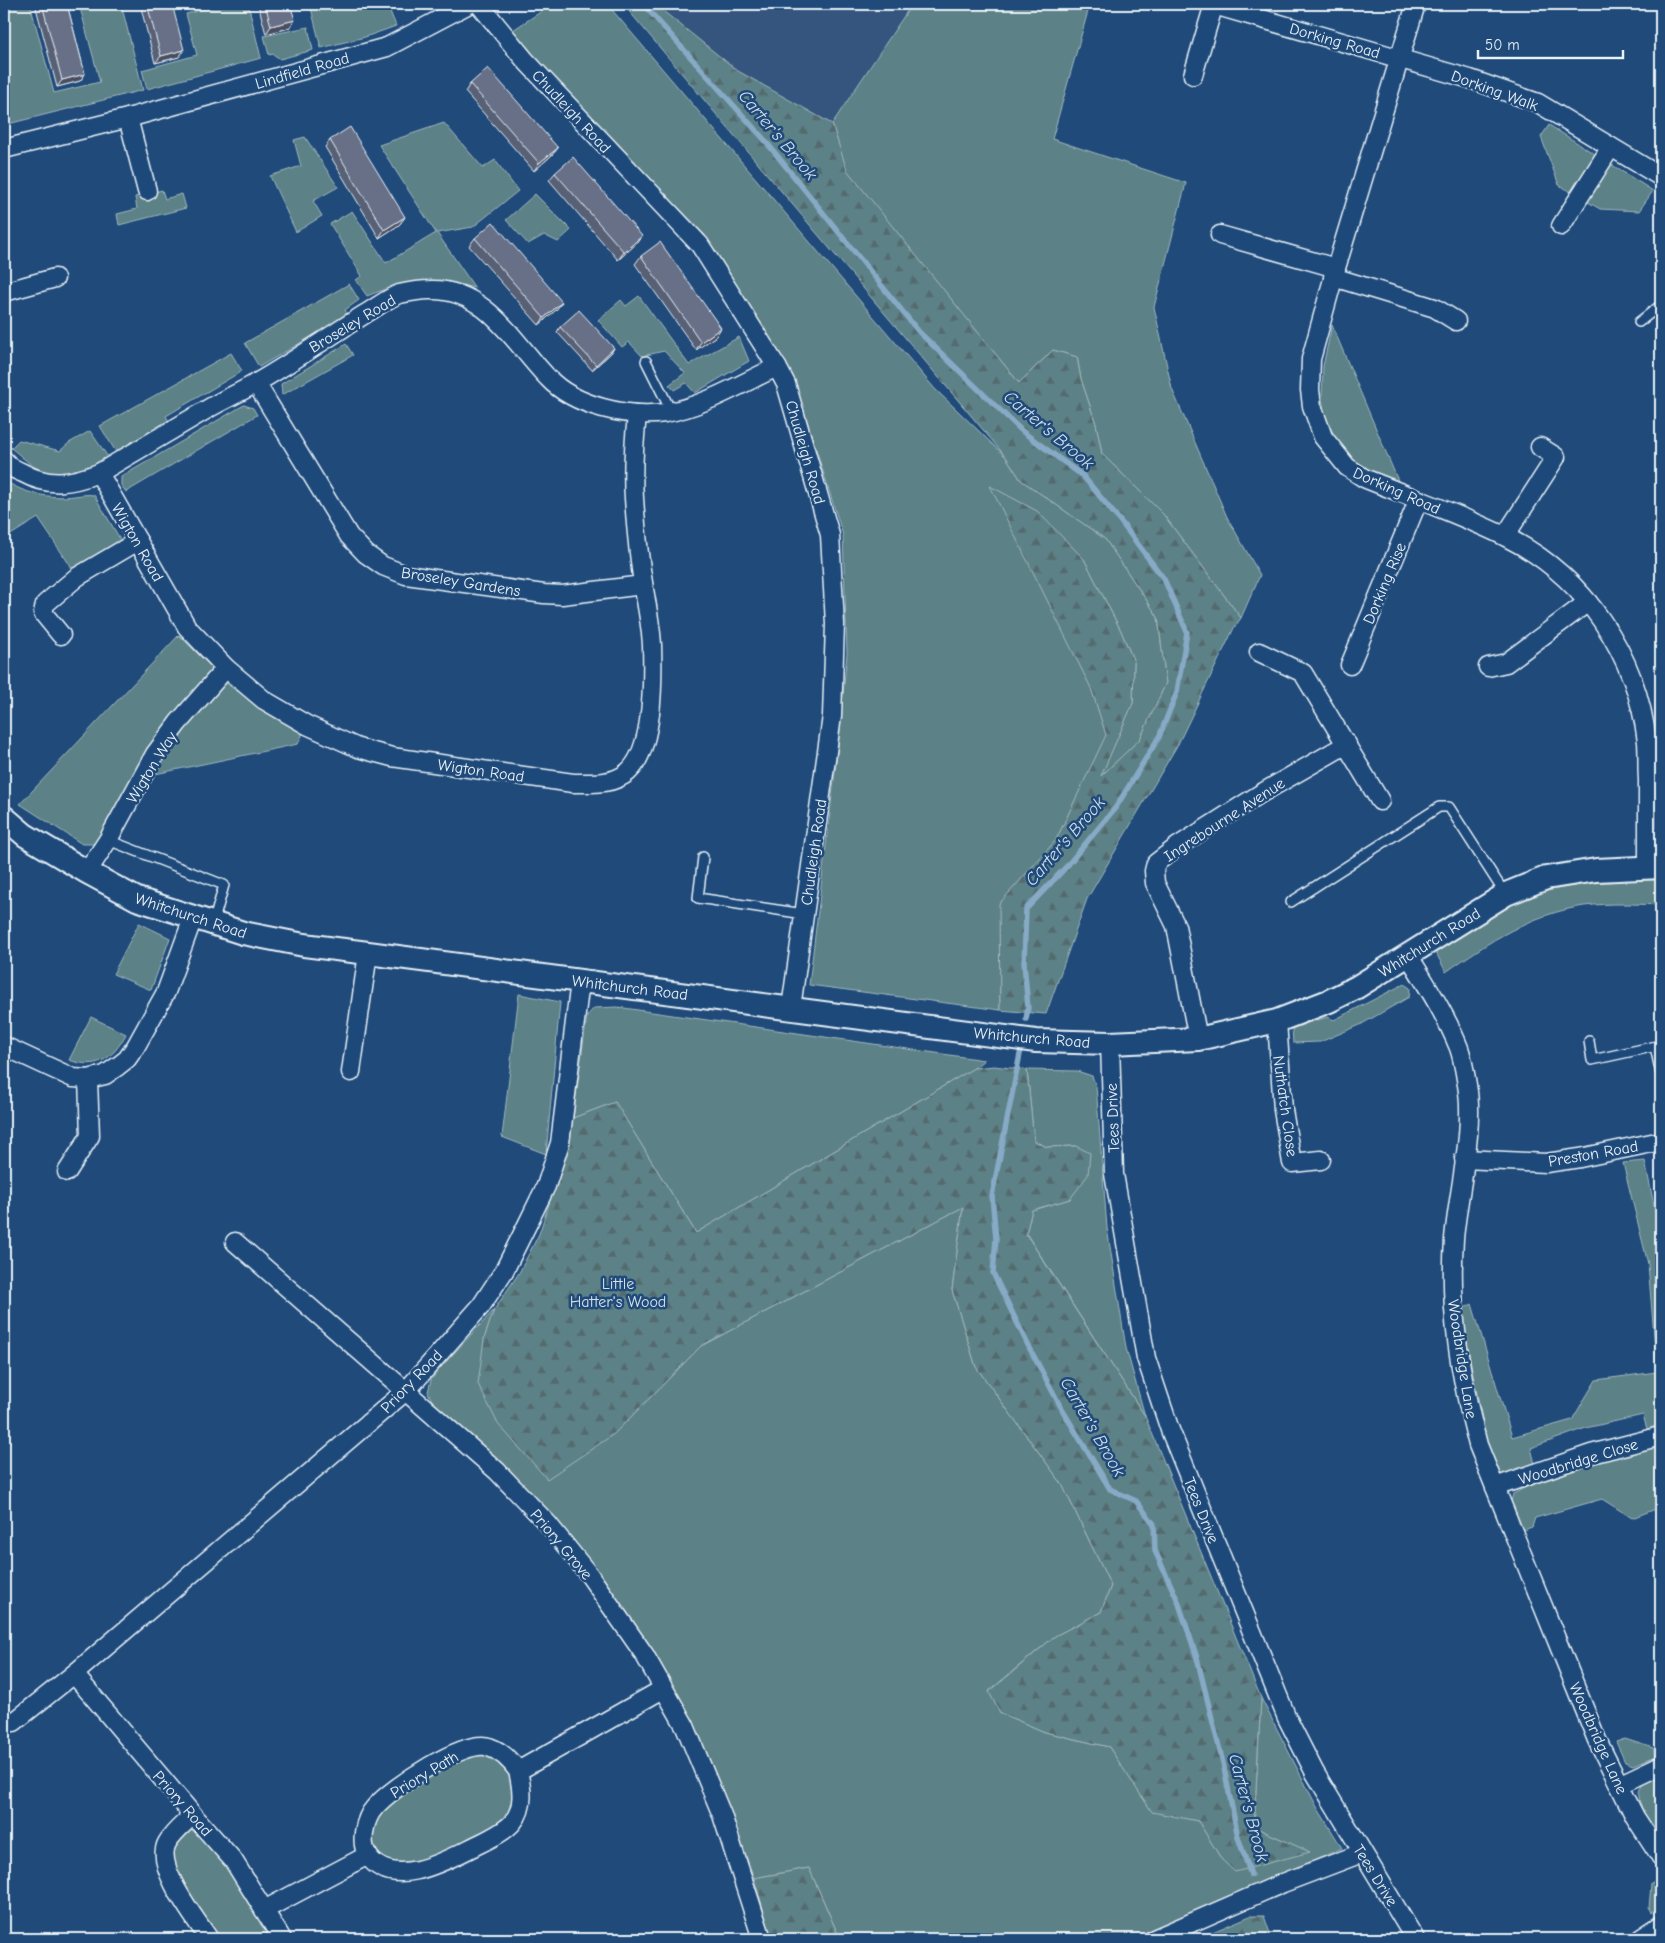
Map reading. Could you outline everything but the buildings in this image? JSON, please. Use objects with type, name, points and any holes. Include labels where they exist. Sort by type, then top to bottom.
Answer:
[{"type":"street","name":"Lindfield Road","points":[[4,148],[128,118],[387,46],[469,4]]},
{"type":"street","name":"Chudleigh Road","points":[[479,4],[525,60],[700,245],[786,384],[830,535],[835,624],[832,716],[792,1008]]},
{"type":"street","points":[[1193,75],[1214,4]]},
{"type":"street","name":"Dorking Road","points":[[1214,4],[1399,59]]},
{"type":"street","name":"Dorking Road","points":[[1416,4],[1334,273],[1310,359],[1310,390],[1316,421],[1323,437],[1347,467],[1364,478],[1505,536],[1558,571],[1576,587],[1608,628],[1621,652],[1644,719],[1654,867]]},
{"type":"street","name":"Dorking Walk","points":[[1399,59],[1470,79],[1538,103],[1661,177]]},
{"type":"street","points":[[128,118],[147,191]]},
{"type":"street","points":[[1561,226],[1611,147]]},
{"type":"street","points":[[1220,235],[1435,308],[1456,322]]},
{"type":"street","points":[[4,292],[55,278]]},
{"type":"street","name":"Broseley Road","points":[[4,460],[8,465],[46,483],[63,484],[98,473],[256,383],[398,295],[428,290],[445,290],[481,305],[497,320],[549,380],[580,400],[609,410],[637,415],[691,407],[777,367]]},
{"type":"street","name":"Broseley Gardens","points":[[256,383],[349,536],[366,554],[383,566],[406,575],[544,594],[571,594],[643,585]]},
{"type":"street","name":"Wigton Road","points":[[98,473],[187,627],[226,668],[264,700],[307,725],[358,748],[401,759],[573,783],[597,784],[613,780],[627,773],[643,750],[647,737],[652,683],[652,643],[643,585],[634,498],[633,463],[637,415]]},
{"type":"street","points":[[1505,536],[1556,457],[1540,447]]},
{"type":"street","name":"Dorking Rise","points":[[1350,665],[1418,501]]},
{"type":"street","points":[[61,635],[44,614],[44,604],[77,577],[138,541]]},
{"type":"street","points":[[1488,667],[1506,663],[1588,602]]},
{"type":"street","points":[[1259,652],[1303,672],[1380,801]]},
{"type":"street","name":"Wigton Way","points":[[87,872],[108,840],[155,754],[178,723],[226,668]]},
{"type":"street","name":"Ingrebourne Avenue","points":[[1198,1039],[1176,926],[1155,883],[1154,871],[1156,864],[1172,850],[1260,794],[1347,744]]},
{"type":"street","name":"Whitchurch Road","points":[[4,817],[25,835],[137,899],[243,933],[296,943],[368,953],[1036,1041],[1110,1043],[1198,1039],[1277,1021],[1350,991],[1506,894],[1546,878],[1596,870],[1654,867]]},
{"type":"street","points":[[4,1046],[73,1078],[88,1079],[105,1074],[118,1066],[127,1059],[136,1046],[203,921]]},
{"type":"street","points":[[351,1072],[368,953]]},
{"type":"street","name":"Woodbridge Lane","points":[[1408,955],[1428,986],[1459,1049],[1467,1087],[1468,1120],[1454,1237],[1452,1301],[1465,1395],[1478,1445],[1597,1740],[1635,1817],[1661,1857]]},
{"type":"street","name":"Priory Road","points":[[14,1722],[74,1674],[407,1390],[480,1306],[504,1270],[546,1186],[560,1143],[580,981]]},
{"type":"street","name":"Nuthatch Close","points":[[1277,1021],[1283,1110],[1292,1163],[1321,1160]]},
{"type":"street","name":"Tees Drive","points":[[1110,1043],[1114,1174],[1146,1358],[1170,1430],[1283,1710],[1315,1773],[1415,1939]]},
{"type":"street","points":[[66,1172],[90,1136],[88,1079]]},
{"type":"street","name":"Preston Road","points":[[1464,1159],[1546,1163],[1661,1141]]},
{"type":"street","name":"Priory Grove","points":[[235,1242],[407,1390],[497,1471],[548,1524],[590,1576],[644,1654],[685,1726],[722,1815],[762,1939]]},
{"type":"street","name":"Woodbridge Close","points":[[1494,1487],[1591,1454],[1661,1436]]},
{"type":"street","name":"Priory Road","points":[[74,1674],[233,1860],[282,1939]]},
{"type":"street","points":[[264,1910],[368,1856],[378,1865],[389,1871],[407,1872],[424,1869],[448,1860],[483,1842],[510,1826],[514,1821],[522,1802],[518,1771],[663,1689]]},
{"type":"street","name":"Priory Path","points":[[368,1856],[364,1841],[364,1829],[374,1808],[395,1789],[452,1754],[474,1746],[488,1746],[502,1755],[518,1771]]},
{"type":"street","points":[[1619,1785],[1661,1765]]},
{"type":"street","points":[[193,1815],[166,1845],[165,1864],[176,1887],[209,1939]]},
{"type":"street","points":[[1154,1939],[1283,1883],[1362,1853]]},
{"type":"street","points":[[1640,1939],[1661,1925]]},
{"type":"lane","points":[[1639,322],[1661,305]]},
{"type":"lane","points":[[646,361],[671,411]]},
{"type":"lane","points":[[1291,902],[1439,807],[1449,807],[1506,894]]},
{"type":"lane","points":[[108,840],[224,886],[203,921]]},
{"type":"lane","points":[[703,857],[698,898],[804,914]]},
{"type":"lane","points":[[1589,1041],[1592,1060],[1658,1046],[1661,1074]]},
{"type":"shaded area","points":[[659,4],[912,4],[832,124],[738,71],[663,11]]},
{"type":"green space","points":[[4,4],[30,4],[54,93],[100,82],[79,4],[121,4],[143,90],[4,125]]},
{"type":"green space","points":[[223,4],[248,4],[261,58],[147,89],[142,70],[197,55],[186,14]]},
{"type":"green space","points":[[310,4],[387,4],[396,26],[365,37],[321,48]]},
{"type":"green space","points":[[537,4],[607,4],[935,389],[1006,457],[1021,480],[1105,539],[1158,617],[1166,683],[1140,739],[1100,777],[1133,703],[1134,662],[1121,631],[1084,559],[1091,688],[1107,735],[1056,840],[1000,904],[1000,1010],[809,985],[838,747],[847,653],[843,535],[794,379],[704,234],[553,79],[513,30],[542,11]]},
{"type":"green space","points":[[623,4],[659,4],[663,11],[738,71],[832,124],[847,170],[1019,383],[1053,350],[1077,357],[1081,379],[1096,424],[1102,454],[1163,514],[1241,618],[1234,628],[1178,744],[1087,899],[1046,1014],[1000,1010],[999,904],[1056,840],[1106,735],[1091,688],[990,486],[1037,511],[1084,559],[1121,631],[1134,662],[1133,703],[1101,776],[1140,739],[1166,683],[1158,617],[1105,539],[1021,480],[1006,457]]},
{"type":"green space","points":[[912,4],[1090,4],[1052,139],[1186,183],[1154,307],[1172,389],[1227,517],[1260,575],[1241,618],[1163,514],[1102,454],[1096,424],[1081,379],[1077,357],[1053,350],[1019,383],[846,170],[832,124]]},
{"type":"green space","points":[[308,27],[313,50],[280,59],[273,54],[269,55],[264,36]]},
{"type":"green space","points":[[444,123],[483,168],[495,160],[518,191],[473,227],[437,233],[475,288],[446,283],[420,282],[395,287],[367,296],[356,280],[362,276],[330,224],[352,211],[386,263],[436,233],[379,145]]},
{"type":"green space","points":[[1549,125],[1653,191],[1639,211],[1600,209],[1559,185],[1541,137]]},
{"type":"green space","points":[[305,137],[338,187],[313,201],[322,216],[296,232],[270,176],[301,166],[294,140]]},
{"type":"green space","points":[[162,190],[165,199],[182,194],[186,208],[119,225],[117,214],[137,209],[135,197]]},
{"type":"green space","points":[[535,194],[571,230],[558,242],[544,235],[528,244],[506,220]]},
{"type":"green space","points":[[349,284],[359,300],[345,310],[348,315],[259,367],[245,343]]},
{"type":"green space","points":[[639,296],[689,365],[739,337],[749,361],[695,393],[686,383],[674,390],[669,385],[685,373],[664,351],[642,356],[629,342],[622,347],[598,320],[621,300],[626,306]]},
{"type":"green space","points":[[1332,325],[1399,483],[1373,472],[1352,459],[1339,443],[1326,420],[1322,399],[1323,366]]},
{"type":"green space","points":[[346,344],[353,355],[282,395],[281,384]]},
{"type":"green space","points":[[231,353],[242,371],[166,416],[170,423],[116,452],[100,426]]},
{"type":"green space","points":[[244,405],[253,408],[257,415],[126,492],[121,485],[121,477]]},
{"type":"green space","points":[[90,431],[108,457],[84,470],[67,474],[58,475],[40,470],[11,448],[19,440],[60,451],[69,443]]},
{"type":"green space","points":[[4,480],[20,489],[47,496],[94,495],[123,544],[76,574],[38,518],[4,539]]},
{"type":"green space","points":[[179,635],[231,687],[304,731],[298,744],[160,773],[143,776],[136,774],[95,844],[82,844],[20,804]]},
{"type":"green space","points":[[1661,880],[1661,905],[1593,905],[1546,915],[1494,940],[1446,972],[1435,951],[1496,912],[1534,895],[1570,886]]},
{"type":"green space","points":[[139,923],[170,938],[151,990],[113,974]]},
{"type":"green space","points":[[1404,984],[1410,988],[1409,997],[1360,1025],[1320,1042],[1293,1043],[1292,1027],[1328,1017],[1334,1020]]},
{"type":"green space","points":[[519,994],[560,1002],[546,1154],[502,1137]]},
{"type":"green space","points":[[617,1007],[984,1060],[974,1068],[696,1233],[615,1102],[573,1118],[587,1016],[594,1008]]},
{"type":"green space","points":[[91,1017],[126,1034],[116,1050],[103,1060],[88,1064],[69,1060]]},
{"type":"green space","name":"Little Hatter's Wood","points":[[994,1066],[1027,1070],[1034,1141],[1047,1147],[1076,1146],[1090,1153],[1088,1175],[1070,1199],[1032,1210],[1026,1234],[1145,1416],[1261,1698],[1254,1827],[1310,1852],[1235,1872],[1222,1860],[1198,1821],[1152,1812],[1109,1747],[1045,1732],[1000,1713],[989,1692],[1055,1636],[1101,1612],[1111,1586],[1062,1484],[976,1367],[952,1290],[963,1207],[701,1346],[614,1434],[547,1479],[498,1424],[478,1384],[484,1339],[494,1310],[519,1273],[539,1234],[567,1149],[573,1118],[615,1102],[696,1233],[974,1068]]},
{"type":"green space","points":[[1027,1070],[1077,1071],[1092,1076],[1096,1086],[1107,1228],[1126,1348],[1145,1416],[1026,1233],[1032,1210],[1070,1199],[1076,1146],[1047,1147],[1034,1141]]},
{"type":"green space","points":[[1645,1161],[1661,1240],[1661,1373],[1658,1372],[1661,1391],[1661,1424],[1647,1429],[1643,1415],[1586,1428],[1531,1448],[1535,1464],[1502,1475],[1491,1462],[1460,1310],[1472,1304],[1512,1437],[1572,1420],[1596,1380],[1657,1372],[1648,1264],[1623,1163]]},
{"type":"green space","points":[[963,1207],[952,1290],[976,1367],[1062,1484],[1111,1586],[1101,1612],[1055,1636],[989,1691],[1000,1713],[1045,1732],[1109,1747],[1152,1811],[1198,1821],[1222,1860],[1309,1852],[1254,1827],[1261,1698],[1317,1807],[1342,1848],[1208,1909],[1135,1939],[840,1939],[809,1868],[754,1878],[714,1771],[689,1713],[646,1641],[582,1552],[547,1510],[432,1401],[428,1392],[431,1380],[442,1366],[494,1310],[484,1339],[614,1434],[701,1346]]},
{"type":"green space","points":[[1661,1446],[1661,1507],[1632,1518],[1602,1499],[1535,1518],[1532,1527],[1520,1531],[1510,1505],[1513,1494],[1548,1477],[1585,1464]]},
{"type":"green space","points":[[1625,1739],[1653,1748],[1655,1756],[1633,1765],[1625,1762],[1616,1742]]},
{"type":"green space","points":[[474,1746],[511,1762],[520,1809],[448,1860],[378,1865],[364,1829],[374,1808]]},
{"type":"green space","points":[[1661,1774],[1661,1841],[1645,1815],[1639,1800],[1639,1793],[1645,1782]]},
{"type":"green space","points":[[193,1815],[282,1939],[209,1939],[164,1855]]},
{"type":"green space","points":[[809,1868],[840,1939],[772,1939],[754,1878]]},
{"type":"green space","points":[[1658,1880],[1661,1886],[1661,1906],[1652,1913],[1649,1908],[1651,1884]]},
{"type":"green space","points":[[1250,1916],[1264,1916],[1272,1939],[1196,1939]]},
{"type":"waterway","name":"Carter's Brook","points":[[643,4],[763,138],[919,332],[1023,432],[1083,476],[1164,579],[1187,632],[1177,692],[1159,737],[1116,807],[1066,867],[1026,909],[1024,963],[1028,1008],[1026,1019]]},
{"type":"waterway","name":"Carter's Brook","points":[[1022,1044],[992,1196],[996,1239],[993,1273],[1063,1411],[1110,1489],[1136,1501],[1154,1524],[1155,1551],[1178,1601],[1197,1658],[1223,1763],[1238,1837],[1251,1875]]}]
